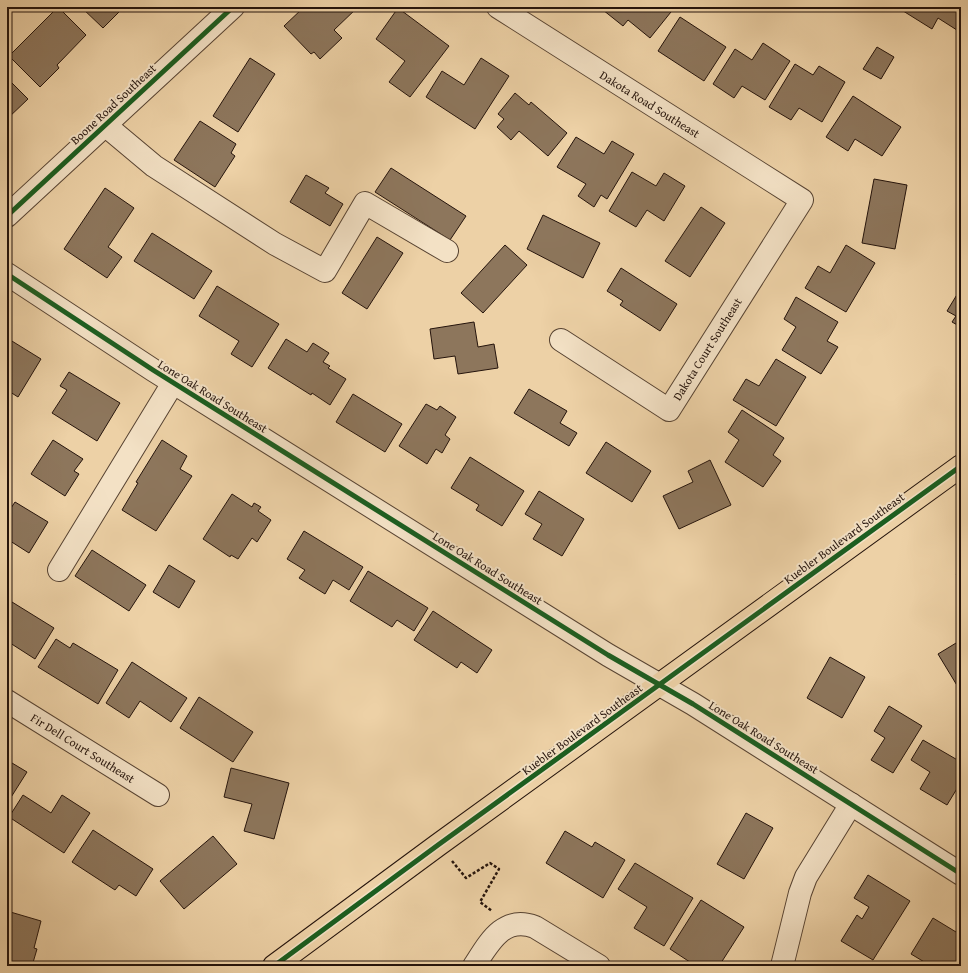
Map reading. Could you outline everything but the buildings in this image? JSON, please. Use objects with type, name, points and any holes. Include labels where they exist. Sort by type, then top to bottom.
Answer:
[{"type":"main road","name":"Kuebler Boulevard Southeast","points":[[274,966],[961,466]]},
{"type":"street","name":"Boone Road Southeast","points":[[7,216],[233,7]]},
{"type":"street","name":"Dakota Road Southeast","points":[[498,7],[802,200]]},
{"type":"street","points":[[105,125],[154,166],[275,244],[324,271],[365,203],[447,251]]},
{"type":"street","name":"Dakota Court Southeast","points":[[561,340],[669,410],[802,200]]},
{"type":"street","name":"Lone Oak Road Southeast","points":[[7,274],[173,383],[608,656],[700,708],[961,874]]},
{"type":"street","points":[[59,570],[173,383]]},
{"type":"street","name":"Fir Dell Court Southeast","points":[[7,701],[158,795]]},
{"type":"street","points":[[782,966],[806,877],[851,804]]},
{"type":"street","points":[[474,966],[500,930],[512,925],[524,923],[535,927],[600,966]]},
{"type":"path","points":[[438,846],[466,878],[490,863],[499,869],[480,902],[512,925]]},
{"type":"cycle path","points":[[7,216],[233,7]]},
{"type":"cycle path","points":[[7,274],[153,370],[608,655],[693,704],[961,874]]},
{"type":"cycle path","points":[[274,966],[438,845],[961,466]]}]
